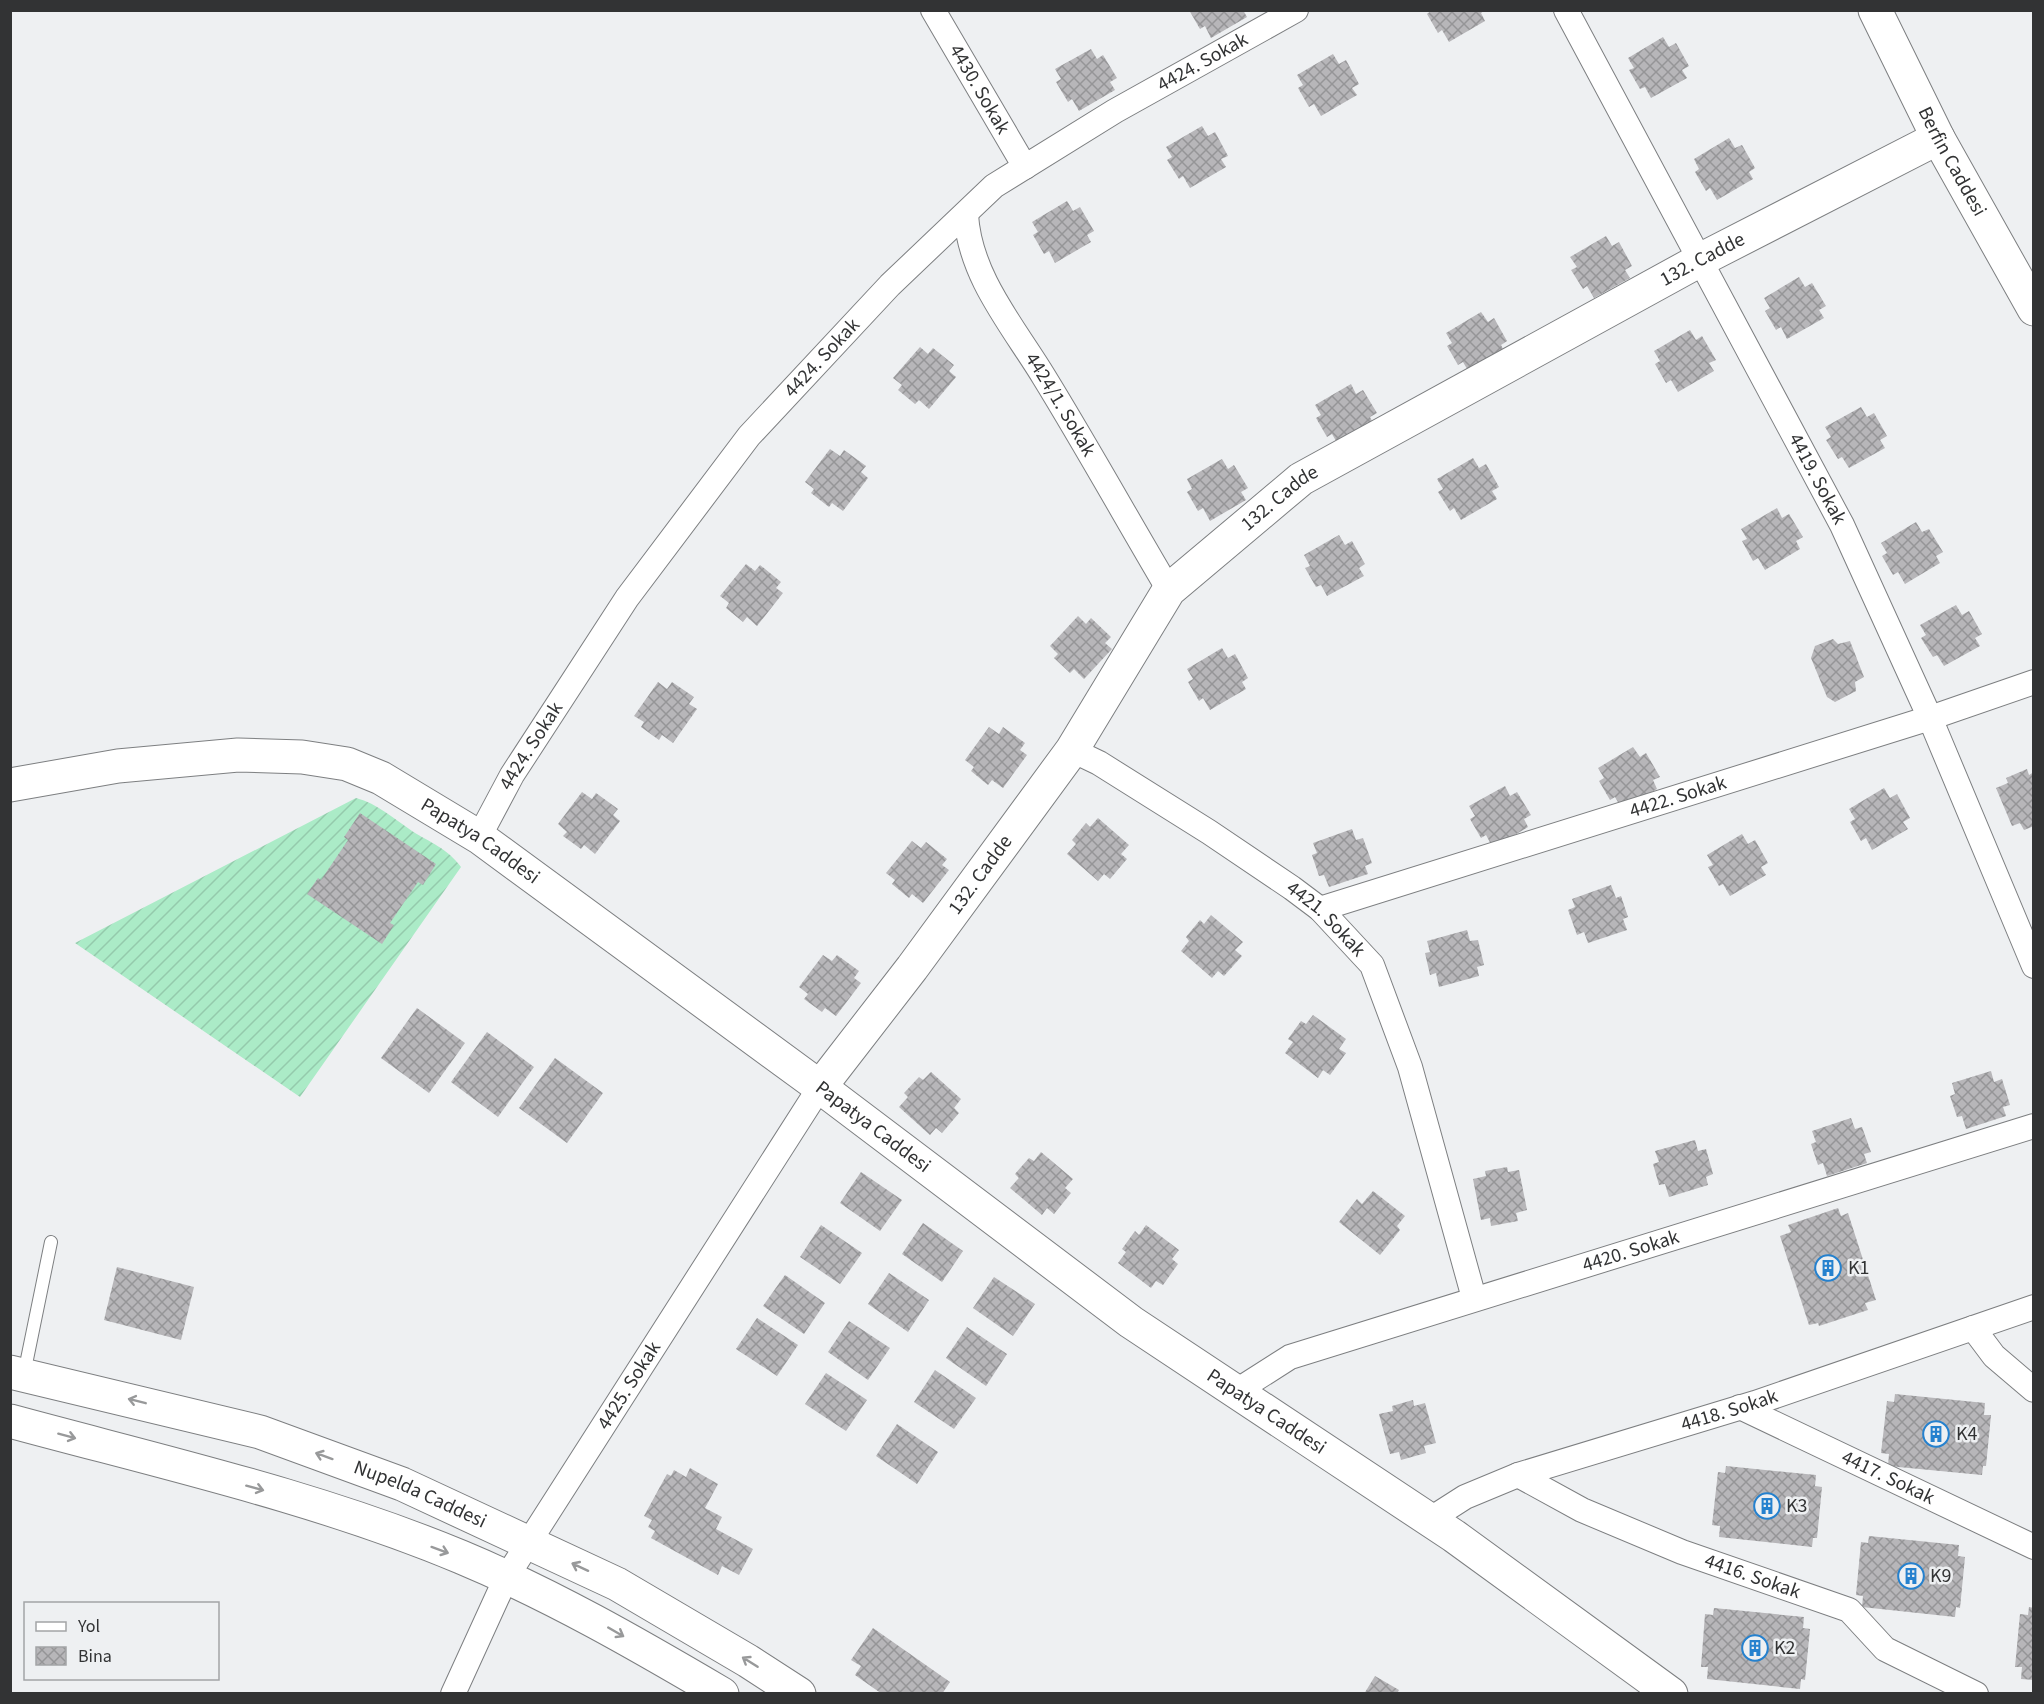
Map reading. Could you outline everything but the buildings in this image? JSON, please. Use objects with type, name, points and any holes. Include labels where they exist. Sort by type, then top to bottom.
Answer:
[{"type":"street","name":"4430. Sokak","points":[[933,10],[1024,167]]},
{"type":"street","name":"4424. Sokak","points":[[479,837],[512,775],[627,598],[748,436],[890,285],[994,186],[1116,111],[1296,10]]},
{"type":"street","name":"4419. Sokak","points":[[1566,10],[1842,525],[1930,718],[2034,966]]},
{"type":"street","name":"Berfin Caddesi","points":[[1875,10],[1938,138],[2034,309]]},
{"type":"street","name":"132. Cadde","points":[[820,1087],[912,968],[1072,750],[1169,590],[1301,479],[1701,259],[1938,138]]},
{"type":"street","name":"4424/1. Sokak","points":[[966,215],[967,232],[990,295],[1044,377],[1169,590]]},
{"type":"street","name":"4422. Sokak","points":[[1320,909],[1930,718],[2034,682]]},
{"type":"street","name":"4421. Sokak","points":[[1072,750],[1099,763],[1209,832],[1320,909],[1372,965],[1410,1066],[1474,1298]]},
{"type":"street","name":"Papatya Caddesi","points":[[10,785],[118,766],[238,755],[302,757],[347,764],[381,778],[479,837],[820,1087],[1131,1322],[1429,1520],[1671,1694]]},
{"type":"street","name":"4425. Sokak","points":[[453,1694],[506,1578],[820,1087]]},
{"type":"street","name":"4420. Sokak","points":[[1235,1392],[1290,1357],[2034,1126]]},
{"type":"street","name":"4418. Sokak","points":[[1429,1520],[1466,1497],[1518,1475],[1740,1407],[2034,1307]]},
{"type":"street","points":[[1972,1328],[1994,1356],[2034,1390]]},
{"type":"street","name":"Nupelda Caddesi","points":[[17,1373],[260,1432],[402,1485],[617,1584],[748,1661],[799,1694]]},
{"type":"street","name":"4417. Sokak","points":[[1740,1407],[2034,1547]]},
{"type":"street","name":"Nupelda Caddesi","points":[[10,1421],[310,1503],[461,1557],[593,1618],[722,1694]]},
{"type":"street","name":"4416. Sokak","points":[[1518,1475],[1582,1510],[1682,1552],[1849,1610],[1886,1650],[1976,1694]]},
{"type":"lane","points":[[17,1373],[51,1242]]},
{"type":"green space","points":[[356,798],[378,808],[438,846],[461,867],[300,1097],[75,943]]},
{"type":"place","name":"K1","points":[[1828,1268]]},
{"type":"place","name":"K4","points":[[1936,1434]]},
{"type":"place","name":"K3","points":[[1767,1506]]},
{"type":"place","name":"K9","points":[[1911,1576]]},
{"type":"place","name":"K2","points":[[1755,1648]]}]
